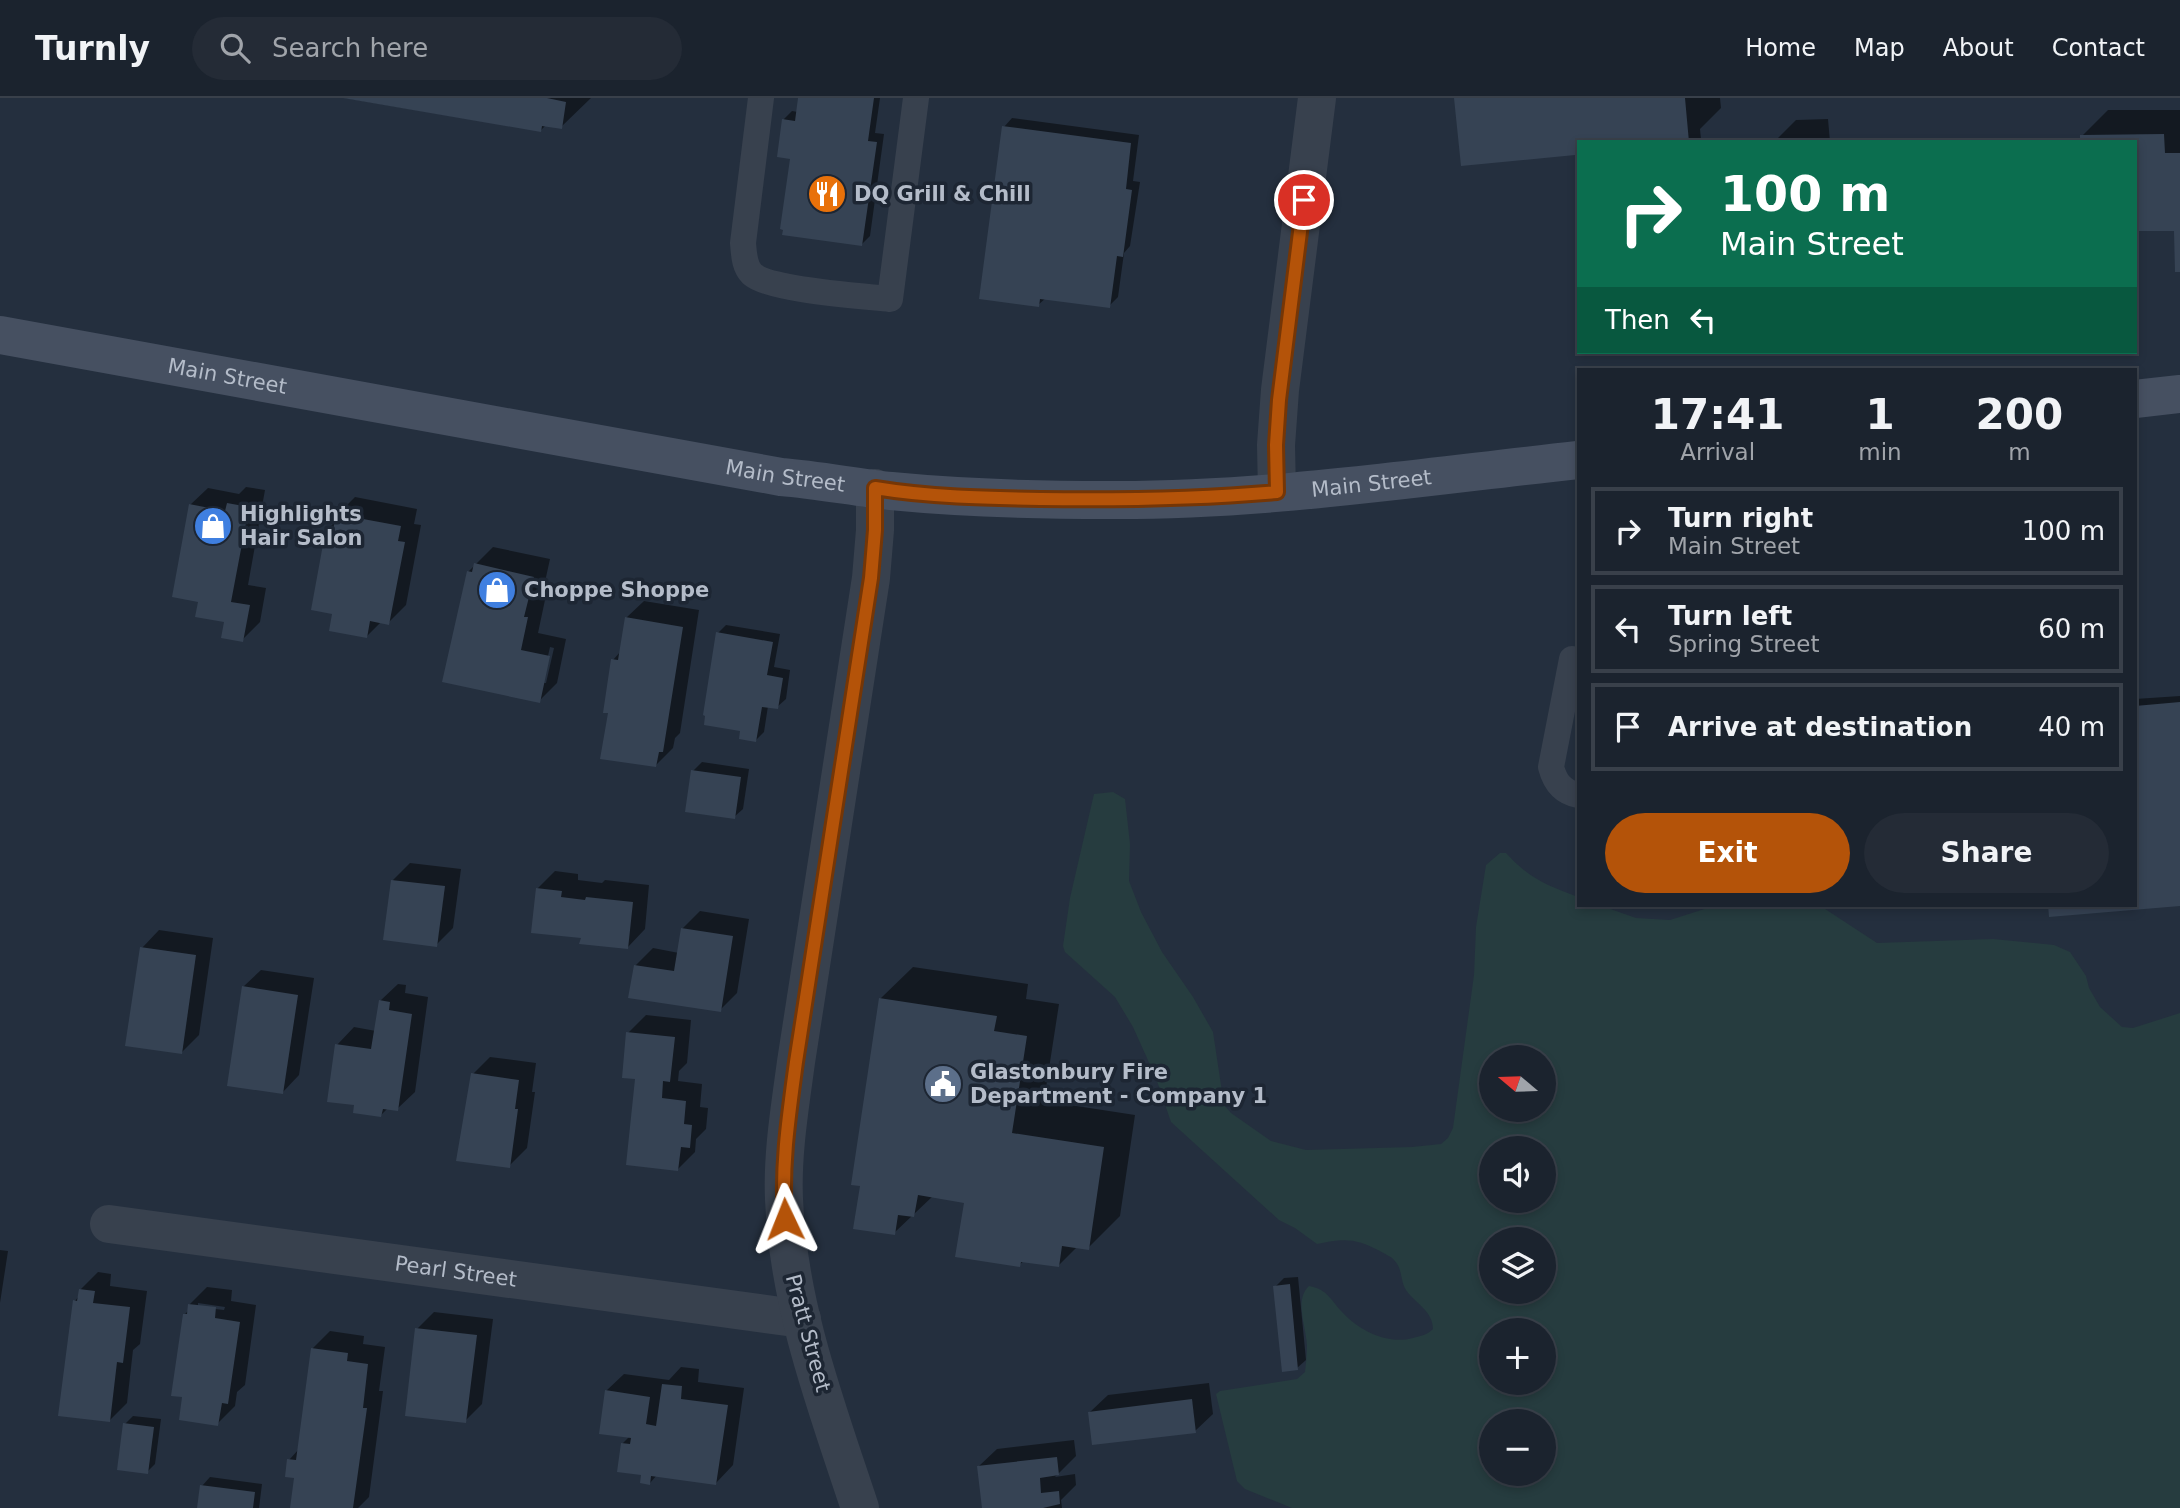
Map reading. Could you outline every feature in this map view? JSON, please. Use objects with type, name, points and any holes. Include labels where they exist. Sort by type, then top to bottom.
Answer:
[{"type":"main road","name":"Main Street","points":[[0,335],[781,477],[1001,498],[1110,500],[1220,497],[1577,460]]},
{"type":"main road","points":[[2137,399],[2180,394]]},
{"type":"street","points":[[1277,492],[1279,400],[1317,98]]},
{"type":"street","name":"Pratt Street","points":[[860,1508],[802,1319],[789,1262],[784,1197],[787,1132],[796,1062],[871,578],[875,488]]},
{"type":"street","name":"Pearl Street","points":[[109,1224],[802,1319]]},
{"type":"lane","points":[[761,98],[743,243],[745,263],[751,273],[779,285],[890,299],[916,98]]},
{"type":"lane","points":[[1572,659],[1551,766],[1554,778],[1562,788],[1577,795]]},
{"type":"green space","points":[[1113,792],[1125,799],[1130,844],[1129,881],[1141,912],[1162,952],[1213,1032],[1224,1105],[1271,1141],[1306,1150],[1412,1147],[1441,1144],[1448,1138],[1453,1128],[1474,975],[1476,927],[1486,865],[1500,853],[1506,853],[1539,880],[1577,897],[1577,907],[1605,907],[1636,918],[1670,920],[1711,907],[1822,907],[1877,943],[1993,939],[2054,945],[2070,952],[2086,976],[2089,988],[2100,1007],[2122,1027],[2133,1028],[2180,1013],[2180,1508],[1292,1508],[1245,1489],[1237,1481],[1216,1394],[1220,1391],[1297,1379],[1305,1372],[1307,1345],[1302,1298],[1309,1286],[1325,1293],[1343,1313],[1366,1331],[1384,1338],[1404,1340],[1428,1333],[1433,1329],[1430,1317],[1406,1290],[1399,1267],[1391,1257],[1357,1241],[1342,1240],[1317,1244],[1279,1220],[1171,1122],[1156,1078],[1133,1027],[1115,997],[1065,952],[1063,946],[1070,898],[1094,794]]},
{"type":"building","points":[[343,98],[547,98],[566,102],[562,129],[542,126],[541,132]]},
{"type":"building","name":"DQ Grill & Chill","points":[[798,98],[874,98],[868,141],[877,142],[862,246],[782,235],[783,230],[780,229],[790,159],[777,157],[782,119],[795,121]]},
{"type":"building","points":[[1454,98],[1685,98],[1689,140],[1577,140],[1577,171],[1575,155],[1461,166]]},
{"type":"building","points":[[1002,126],[1131,143],[1126,189],[1132,190],[1123,257],[1117,256],[1110,308],[1040,299],[1039,307],[979,299]]},
{"type":"building","points":[[2164,134],[2165,153],[2180,153],[2180,272],[2175,272],[2174,231],[2137,231],[2137,140],[2080,140],[2080,135]]},
{"type":"building","points":[[227,503],[249,507],[231,602],[250,605],[243,642],[221,638],[224,622],[195,617],[198,602],[172,597],[189,504],[225,511]]},
{"type":"building","points":[[336,514],[401,526],[398,541],[405,542],[389,625],[370,621],[367,638],[329,631],[332,614],[311,610],[326,528],[333,530]]},
{"type":"building","points":[[474,563],[534,577],[524,617],[528,617],[521,650],[550,656],[540,703],[442,682],[467,571],[472,572]]},
{"type":"building","points":[[625,617],[683,627],[663,752],[659,752],[656,767],[600,759],[608,713],[603,713],[611,659],[618,660]]},
{"type":"building","points":[[716,632],[773,642],[767,675],[783,678],[778,709],[762,707],[756,742],[739,739],[740,731],[704,725],[703,715]]},
{"type":"building","points":[[2180,702],[2180,906],[2049,917],[2048,907],[2137,907],[2137,706]]},
{"type":"building","points":[[691,770],[741,777],[735,819],[685,812]]},
{"type":"building","points":[[391,880],[445,886],[437,947],[383,940]]},
{"type":"building","points":[[536,888],[562,891],[561,897],[633,902],[628,949],[579,944],[581,938],[531,933]]},
{"type":"building","points":[[681,928],[733,936],[721,1012],[628,998],[634,965],[674,971]]},
{"type":"building","points":[[140,947],[196,955],[182,1054],[125,1046]]},
{"type":"building","points":[[242,986],[298,995],[283,1094],[227,1086]]},
{"type":"building","name":"Glastonbury Fire Department - Company 1","points":[[879,998],[997,1016],[994,1031],[1027,1036],[1012,1133],[1104,1147],[1089,1250],[1062,1246],[1059,1267],[1021,1262],[1020,1267],[955,1257],[964,1203],[918,1195],[914,1217],[898,1215],[895,1235],[853,1229],[860,1186],[851,1185]]},
{"type":"building","points":[[379,1000],[390,1002],[389,1010],[412,1014],[398,1111],[383,1109],[381,1117],[353,1113],[354,1105],[327,1102],[335,1044],[371,1049]]},
{"type":"building","points":[[626,1032],[675,1037],[670,1082],[663,1081],[662,1098],[686,1101],[684,1124],[692,1125],[690,1148],[681,1147],[678,1171],[626,1165],[635,1079],[622,1078]]},
{"type":"building","points":[[471,1073],[519,1080],[510,1168],[456,1161]]},
{"type":"building","points":[[1290,1284],[1298,1370],[1282,1372],[1273,1286]]},
{"type":"building","points":[[79,1289],[95,1291],[93,1303],[130,1307],[123,1363],[117,1362],[110,1422],[58,1416],[73,1300],[77,1301]]},
{"type":"building","points":[[188,1304],[216,1307],[215,1318],[240,1322],[228,1404],[222,1403],[218,1426],[179,1420],[182,1397],[171,1396],[183,1314],[187,1314]]},
{"type":"building","points":[[415,1328],[477,1335],[466,1423],[405,1416]]},
{"type":"building","points":[[311,1348],[348,1353],[347,1361],[368,1364],[363,1408],[367,1408],[353,1508],[290,1508],[294,1478],[285,1477],[287,1459],[296,1460]]},
{"type":"building","points":[[662,1384],[682,1386],[681,1399],[728,1405],[716,1485],[651,1476],[650,1485],[640,1483],[641,1475],[617,1472],[621,1443],[630,1444],[631,1438],[599,1434],[605,1390],[650,1397],[646,1424],[656,1426]]},
{"type":"building","points":[[1192,1399],[1196,1433],[1092,1445],[1088,1412]]},
{"type":"building","points":[[123,1423],[154,1427],[148,1474],[117,1470]]},
{"type":"building","points":[[1057,1457],[1059,1475],[1040,1478],[1041,1493],[1059,1491],[1060,1504],[1043,1508],[982,1508],[977,1466]]},
{"type":"building","points":[[200,1485],[255,1492],[253,1508],[197,1508]]},
{"type":"place","name":"DQ Grill & Chill","points":[[827,194]]},
{"type":"place","name":"Highlights Hair Salon","points":[[213,526]]},
{"type":"place","name":"Choppe Shoppe","points":[[497,590]]},
{"type":"place","name":"Glastonbury Fire Department - Company 1","points":[[943,1084]]},
{"type":"route","points":[[785,1219],[787,1132],[871,578],[875,488],[1001,498],[1110,500],[1220,497],[1277,492],[1279,400],[1304,200]]}]
